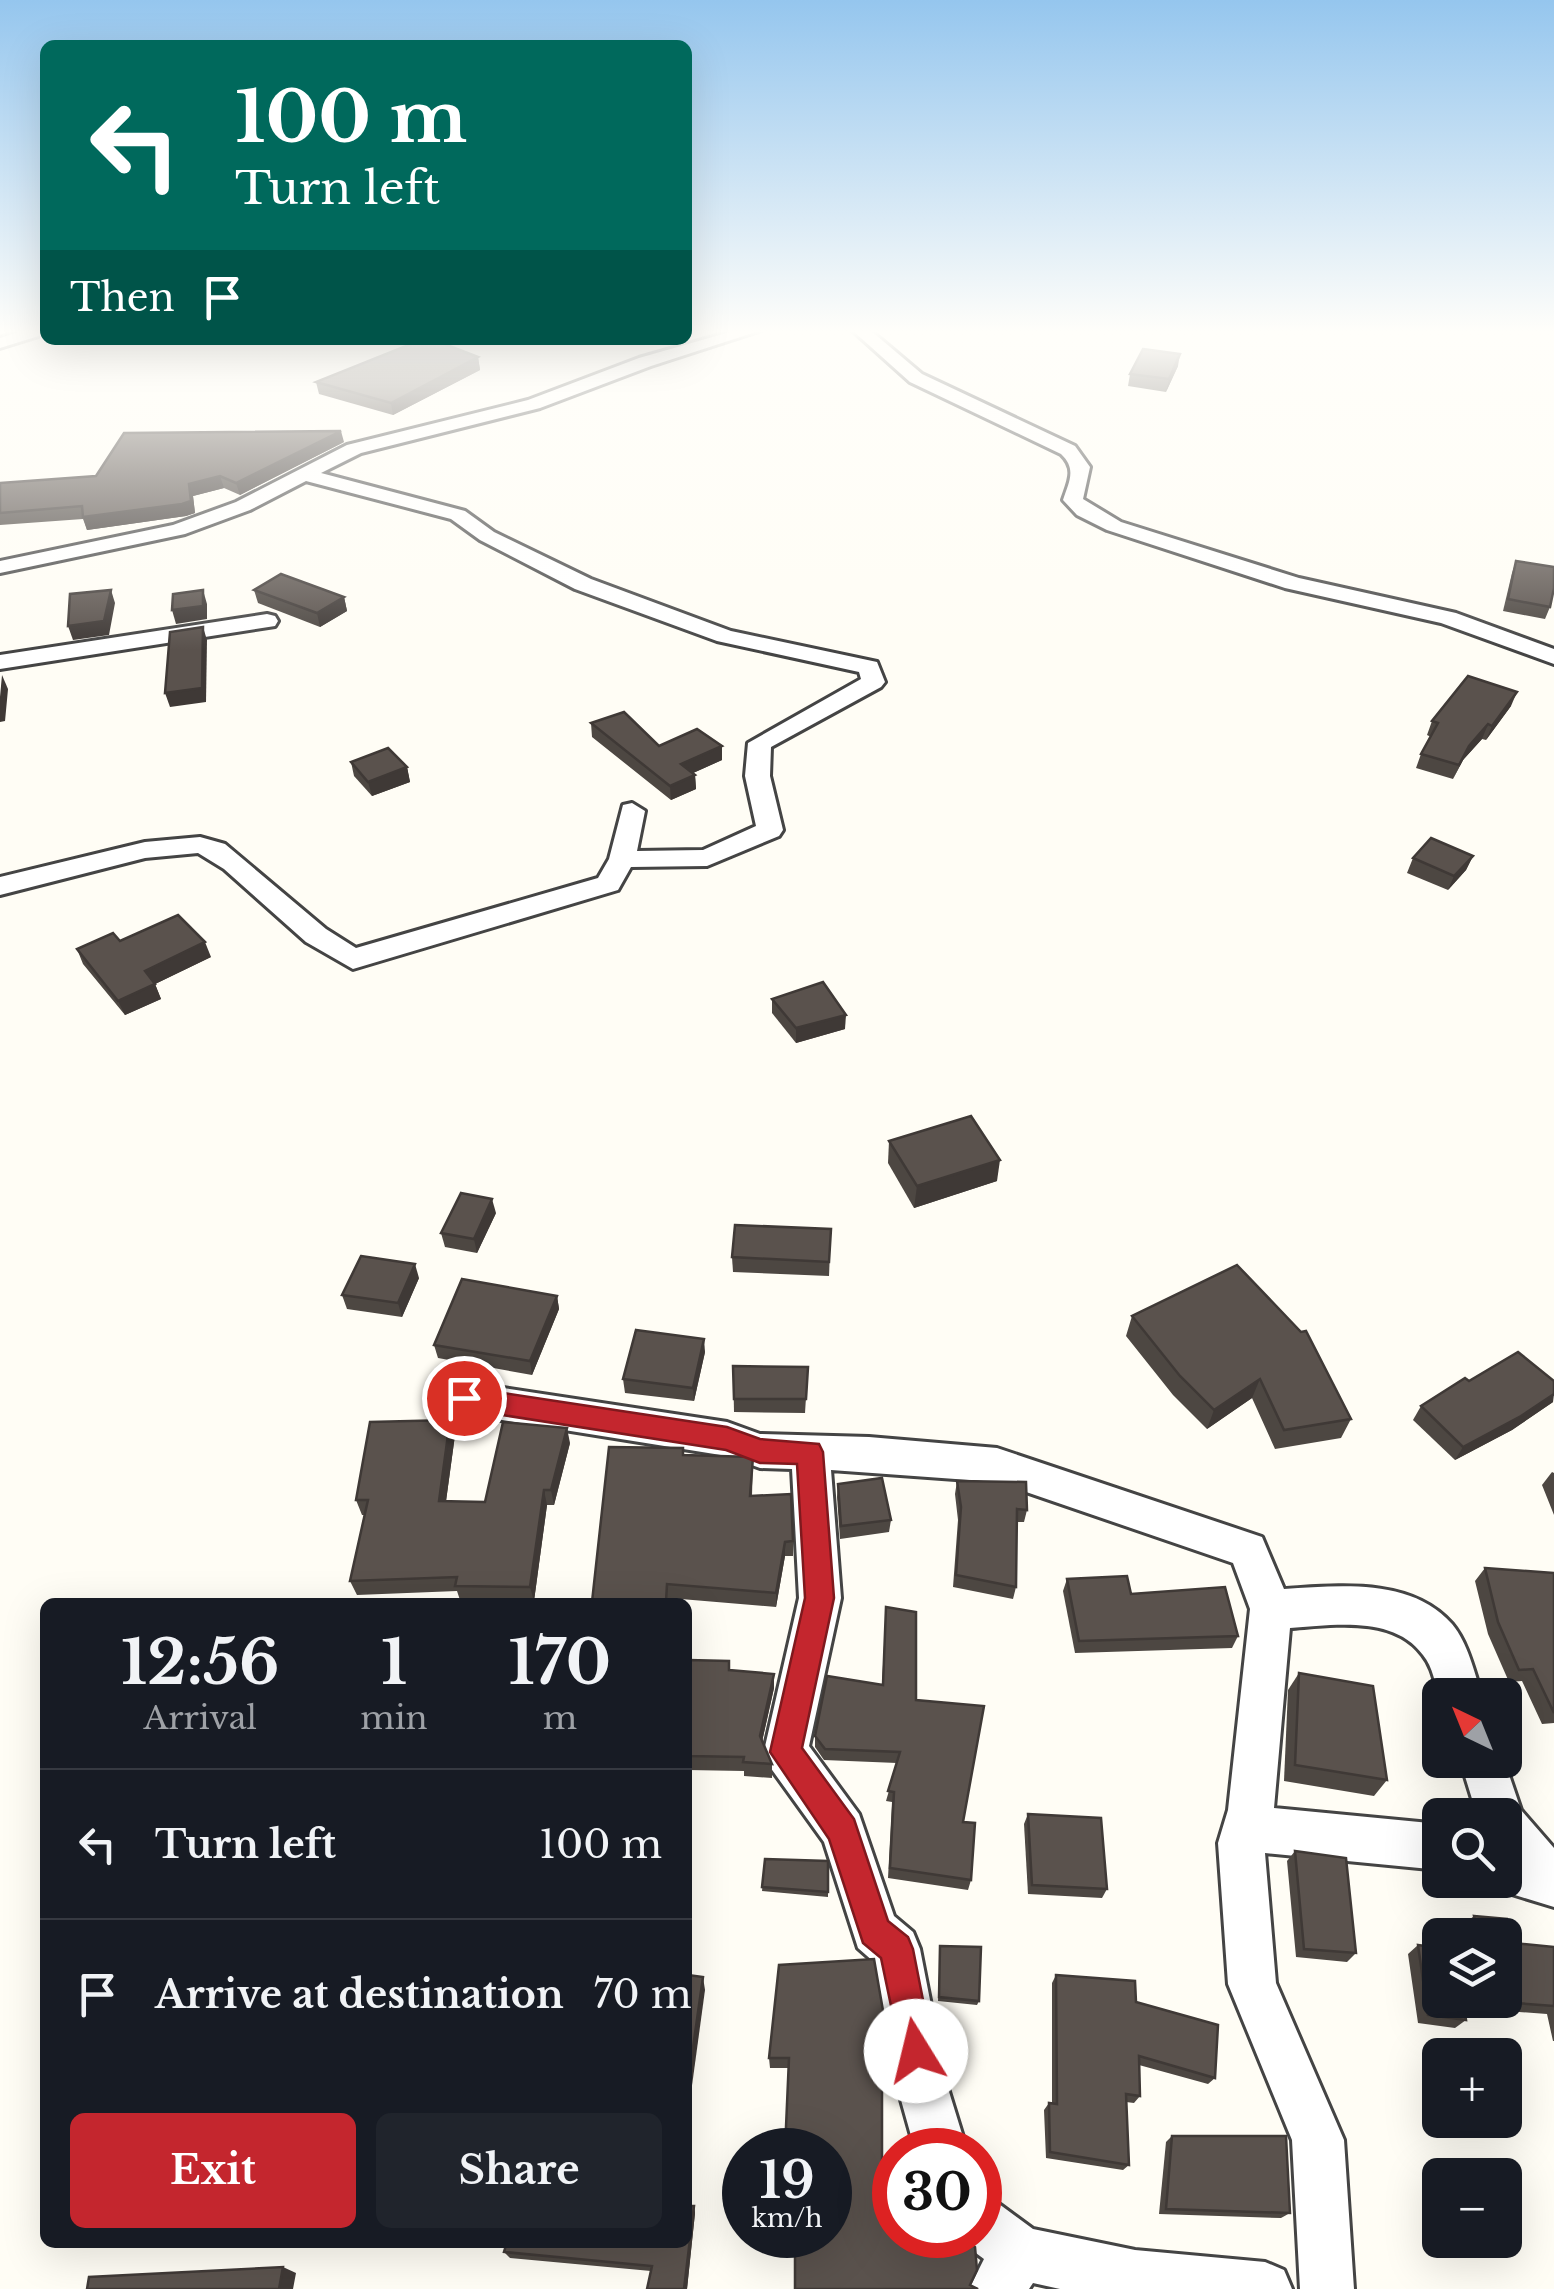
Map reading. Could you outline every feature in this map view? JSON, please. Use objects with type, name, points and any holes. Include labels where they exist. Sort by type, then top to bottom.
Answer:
[{"type":"street","points":[[0,568],[178,530],[243,506],[354,449],[403,437]]},
{"type":"street","points":[[1040,437],[1080,460],[1084,471],[1073,500],[1084,512],[1114,526],[1293,583],[1448,618],[1554,657]]},
{"type":"street","points":[[301,474],[458,515],[487,536],[583,584],[726,636],[869,667],[873,682],[760,743],[753,762],[770,830],[707,858],[622,859]]},
{"type":"street","points":[[0,662],[267,622]]},
{"type":"street","points":[[0,886],[170,844],[212,847],[324,944],[353,959],[608,884],[622,859],[632,811]]},
{"type":"street","points":[[464,1398],[727,1438],[760,1451],[997,1465],[1248,1550],[1271,1610],[1252,1810],[1240,1843],[1252,1984],[1318,2140],[1328,2289]]},
{"type":"street","points":[[810,1452],[820,1598],[786,1752],[842,1830],[875,1931],[896,1949],[921,2082],[935,2128]]},
{"type":"street","points":[[1271,1610],[1368,1606],[1412,1619],[1436,1638],[1454,1678]]},
{"type":"street","points":[[1246,1828],[1422,1845]]},
{"type":"street","points":[[1522,1855],[1536,1878]]},
{"type":"street","points":[[1002,2255],[1135,2277],[1265,2289]]},
{"type":"building","points":[[122,437],[329,437],[236,483],[220,476],[189,484],[191,501],[182,504],[83,517],[82,506],[0,513],[0,483],[96,476]]},
{"type":"building","points":[[1516,561],[1554,567],[1550,607],[1508,599]]},
{"type":"building","points":[[281,574],[344,597],[317,613],[254,590]]},
{"type":"building","points":[[111,590],[104,621],[68,626],[70,594]]},
{"type":"building","points":[[203,590],[203,606],[172,610],[173,594]]},
{"type":"building","points":[[203,627],[202,688],[165,693],[170,632]]},
{"type":"building","points":[[1468,676],[1517,692],[1492,726],[1488,724],[1469,746],[1459,765],[1421,754],[1438,723],[1432,721]]},
{"type":"building","points":[[624,712],[659,746],[697,729],[722,746],[681,764],[695,775],[670,786],[591,723]]},
{"type":"building","points":[[388,748],[407,767],[368,782],[351,762]]},
{"type":"building","points":[[1431,838],[1473,856],[1454,876],[1413,858]]},
{"type":"building","points":[[178,915],[205,942],[145,971],[155,984],[118,1001],[77,949],[113,933],[120,941]]},
{"type":"building","points":[[823,982],[846,1015],[796,1028],[772,999]]},
{"type":"building","points":[[971,1116],[1000,1160],[917,1186],[889,1141]]},
{"type":"building","points":[[461,1193],[492,1199],[474,1239],[441,1233]]},
{"type":"building","points":[[735,1225],[831,1229],[829,1262],[732,1257]]},
{"type":"building","points":[[361,1256],[415,1264],[398,1303],[342,1295]]},
{"type":"building","points":[[1237,1265],[1301,1332],[1306,1331],[1351,1419],[1284,1430],[1260,1379],[1214,1410],[1180,1376],[1132,1316]]},
{"type":"building","points":[[462,1279],[557,1296],[530,1361],[434,1345]]},
{"type":"building","points":[[636,1330],[704,1339],[693,1388],[623,1379]]},
{"type":"building","points":[[1518,1352],[1554,1381],[1554,1394],[1521,1416],[1463,1447],[1421,1406],[1465,1378],[1469,1381]]},
{"type":"building","points":[[733,1366],[808,1367],[806,1399],[734,1399]]},
{"type":"building","points":[[450,1420],[439,1501],[485,1502],[503,1422],[567,1428],[551,1490],[544,1490],[530,1587],[455,1586],[457,1577],[350,1581],[368,1500],[356,1500],[370,1422]]},
{"type":"building","points":[[609,1447],[683,1448],[683,1455],[753,1457],[750,1496],[791,1494],[793,1541],[785,1542],[776,1593],[667,1584],[666,1598],[592,1598]]},
{"type":"building","points":[[882,1478],[891,1520],[841,1526],[838,1484]]},
{"type":"building","points":[[957,1481],[1026,1482],[1027,1510],[1017,1509],[1016,1587],[956,1575],[961,1507]]},
{"type":"building","points":[[1485,1568],[1554,1573],[1554,1713],[1533,1669],[1519,1670],[1498,1622]]},
{"type":"building","points":[[1127,1576],[1131,1594],[1225,1587],[1238,1636],[1079,1641],[1067,1579]]},
{"type":"building","points":[[886,1607],[916,1612],[916,1700],[984,1706],[963,1822],[975,1823],[971,1880],[890,1868],[894,1792],[888,1791],[900,1752],[825,1749],[815,1736],[827,1676],[883,1685]]},
{"type":"building","points":[[692,1660],[729,1661],[729,1670],[774,1674],[760,1736],[772,1764],[743,1762],[744,1757],[692,1756]]},
{"type":"building","points":[[1299,1673],[1373,1686],[1387,1780],[1295,1765]]},
{"type":"building","points":[[1028,1814],[1101,1818],[1107,1889],[1032,1885]]},
{"type":"building","points":[[1295,1851],[1346,1858],[1356,1953],[1304,1949]]},
{"type":"building","points":[[765,1859],[828,1861],[828,1892],[762,1887]]},
{"type":"building","points":[[1522,1944],[1554,1947],[1554,2006],[1522,2004]]},
{"type":"building","points":[[940,1946],[981,1947],[979,2001],[939,1997]]},
{"type":"building","points":[[874,1959],[885,2022],[886,2060],[882,2060],[882,2128],[872,2128],[872,2258],[976,2258],[977,2270],[970,2285],[978,2289],[795,2289],[795,2258],[852,2258],[852,2128],[786,2128],[789,2058],[769,2058],[779,1965]]},
{"type":"building","points":[[1056,1975],[1135,1981],[1136,2002],[1218,2025],[1215,2078],[1139,2056],[1140,2096],[1126,2094],[1129,2165],[1050,2152],[1049,2103],[1057,2104]]},
{"type":"building","points":[[692,1976],[703,1977],[692,2055]]},
{"type":"building","points":[[1172,2136],[1286,2136],[1290,2213],[1166,2209]]},
{"type":"building","points":[[505,2248],[689,2248],[684,2289],[647,2289],[652,2266],[504,2252]]},
{"type":"building","points":[[283,2267],[279,2289],[87,2289],[89,2277]]},
{"type":"route","points":[[464,1398],[727,1438],[760,1451],[810,1452],[820,1598],[786,1752],[842,1830],[875,1931],[896,1949],[916,2051]]}]
